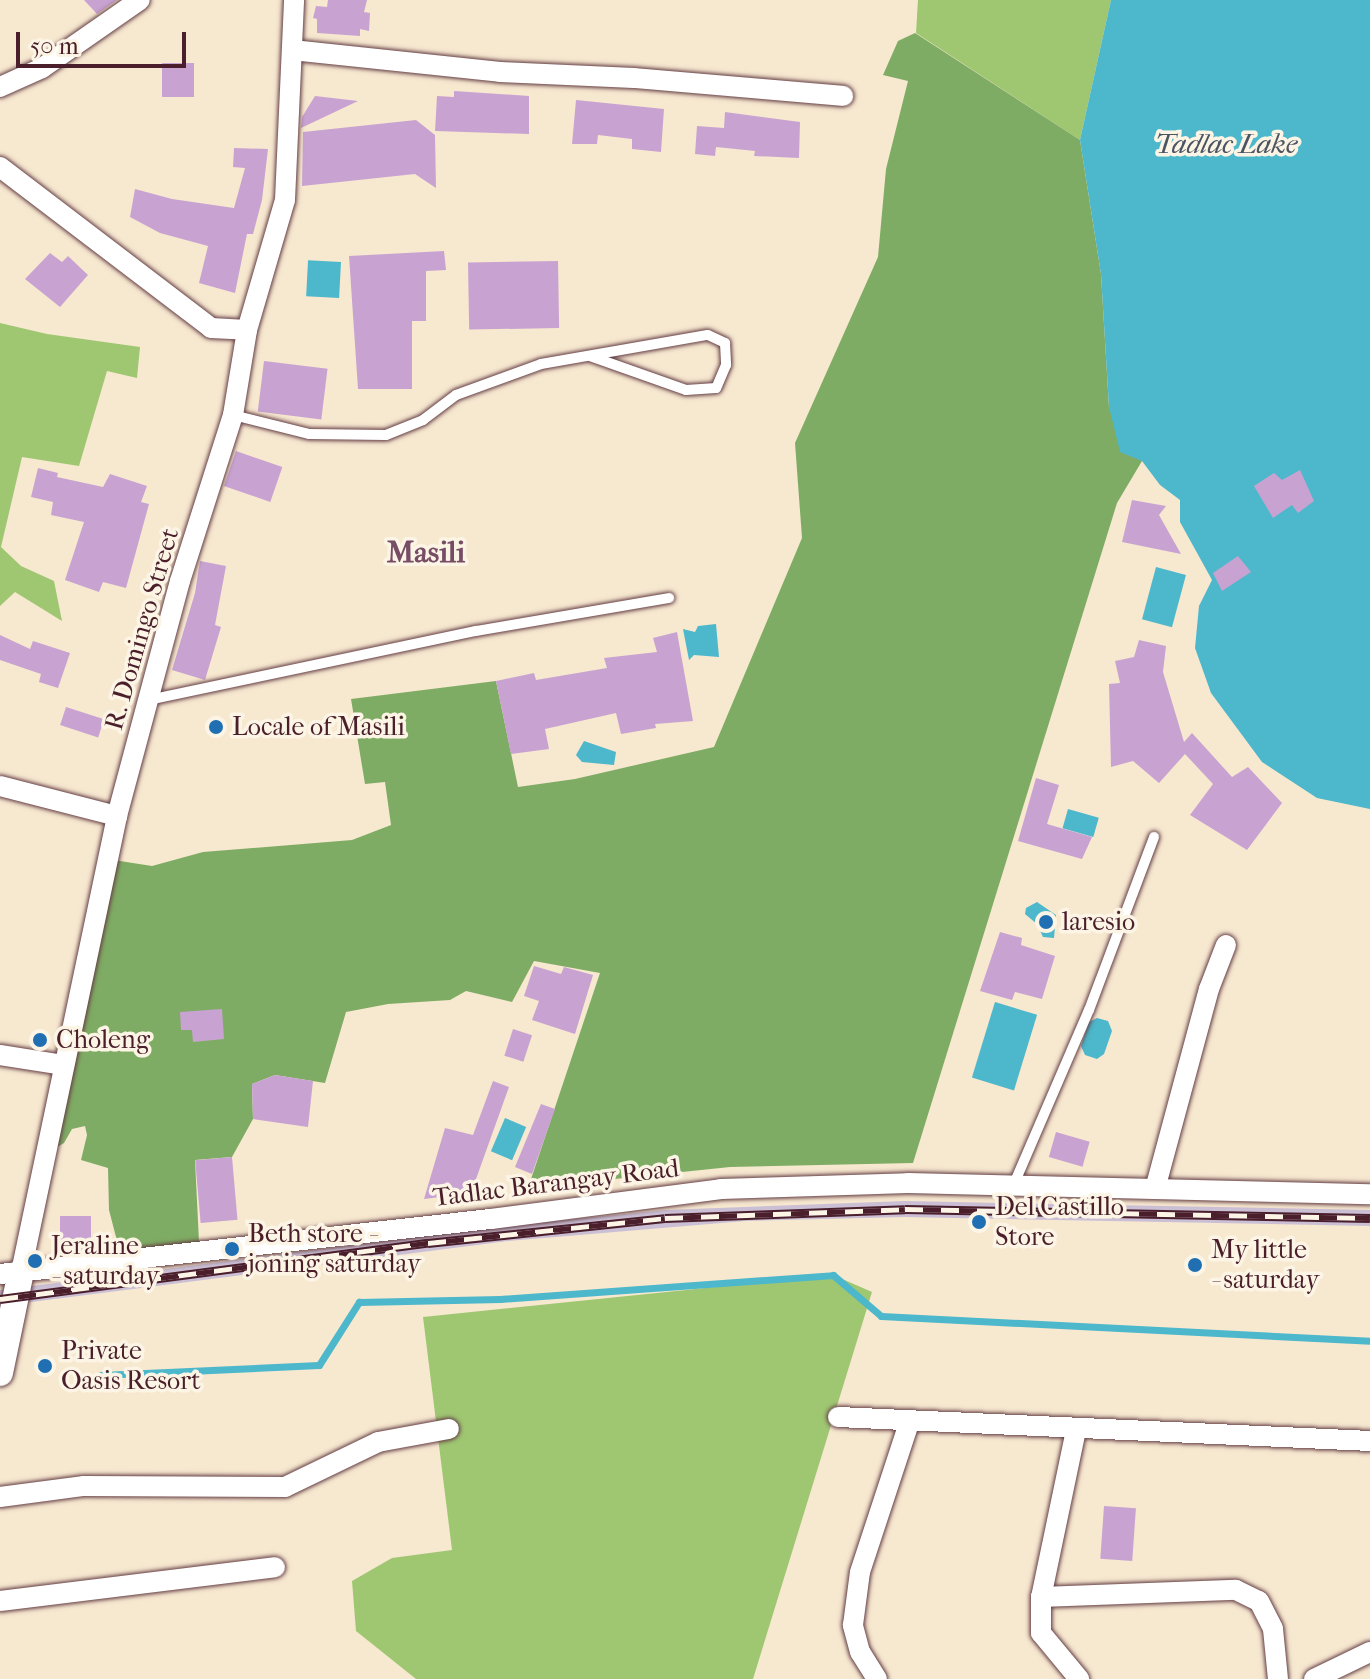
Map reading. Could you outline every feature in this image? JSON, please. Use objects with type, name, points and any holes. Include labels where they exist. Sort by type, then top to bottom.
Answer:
[{"type":"street","points":[[0,87],[42,68],[140,0]]},
{"type":"street","name":"R. Domingo Street","points":[[11,1273],[64,1065],[117,816],[180,581],[233,415],[247,330],[285,200],[294,0]]},
{"type":"street","points":[[292,50],[500,72],[634,78],[843,96]]},
{"type":"street","points":[[0,167],[211,328],[247,330]]},
{"type":"street","points":[[0,786],[117,816]]},
{"type":"street","points":[[1155,1189],[1209,989],[1226,945]]},
{"type":"street","points":[[0,1055],[64,1065]]},
{"type":"street","name":"Tadlac Barangay Road","points":[[11,1273],[491,1219],[721,1189],[908,1183],[1370,1194]]},
{"type":"street","points":[[0,1373],[11,1273]]},
{"type":"street","points":[[838,1417],[909,1423],[1370,1441]]},
{"type":"street","points":[[877,1679],[860,1652],[853,1625],[860,1572],[909,1423]]},
{"type":"street","points":[[0,1497],[84,1486],[285,1487],[378,1442],[449,1429]]},
{"type":"street","points":[[1076,1430],[1041,1597],[1041,1633],[1079,1679]]},
{"type":"street","points":[[0,1601],[275,1567]]},
{"type":"street","points":[[1041,1597],[1236,1590],[1259,1601],[1273,1629],[1278,1679]]},
{"type":"street","points":[[1314,1679],[1370,1652]]},
{"type":"lane","points":[[233,415],[309,434],[386,435],[423,420],[456,395],[541,364],[708,335],[725,343],[726,365],[716,388],[686,390],[590,356]]},
{"type":"lane","points":[[148,700],[476,631],[669,598]]},
{"type":"lane","points":[[1014,1184],[1089,1010],[1154,837]]},
{"type":"shaded area","points":[[905,1201],[1370,1210],[1370,1226],[905,1217],[745,1221],[508,1241],[0,1306],[0,1290],[506,1226],[665,1210]]},
{"type":"green space","points":[[918,0],[1111,0],[1080,140],[916,33]]},
{"type":"green space","points":[[915,33],[1080,140],[1101,274],[1109,407],[1142,461],[1117,503],[913,1163],[730,1167],[528,1188],[600,973],[534,961],[512,1002],[466,991],[450,1000],[388,1004],[346,1012],[325,1083],[275,1075],[252,1084],[253,1119],[232,1157],[195,1160],[199,1242],[113,1255],[116,1237],[109,1210],[108,1168],[81,1160],[87,1135],[85,1126],[72,1129],[64,1143],[49,1152],[107,859],[152,866],[203,852],[352,840],[391,825],[385,782],[365,784],[351,699],[496,681],[518,787],[575,779],[714,747],[802,538],[795,443],[878,257],[886,169],[908,81],[883,75],[898,41]]},
{"type":"green space","points":[[0,323],[47,334],[140,347],[137,378],[107,371],[79,466],[22,457],[1,547],[21,566],[54,581],[62,621],[15,592],[0,606]]},
{"type":"green space","points":[[833,1275],[872,1292],[753,1679],[416,1679],[356,1631],[352,1581],[392,1558],[452,1550],[423,1317]]},
{"type":"water","name":"Tadlac Lake","points":[[1111,0],[1370,0],[1370,809],[1317,798],[1262,762],[1211,693],[1195,648],[1199,606],[1212,580],[1180,522],[1180,500],[1160,485],[1142,461],[1120,452],[1109,407],[1101,274],[1080,140]]},
{"type":"water","points":[[308,260],[341,262],[339,298],[306,296]]},
{"type":"water","points":[[1156,567],[1186,575],[1172,627],[1142,619]]},
{"type":"water","points":[[716,624],[719,657],[694,655],[689,660],[683,629],[695,632],[698,626]]},
{"type":"water","points":[[584,741],[616,752],[614,765],[582,762],[576,755]]},
{"type":"water","points":[[1068,809],[1099,818],[1093,837],[1062,828]]},
{"type":"water","name":"laresio","points":[[1037,902],[1056,915],[1054,938],[1043,937],[1037,924],[1025,914],[1026,908]]},
{"type":"water","points":[[995,1002],[1037,1015],[1014,1090],[972,1078]]},
{"type":"water","points":[[1097,1018],[1108,1021],[1112,1031],[1104,1054],[1097,1059],[1085,1055],[1081,1046],[1089,1022]]},
{"type":"water","points":[[505,1118],[526,1127],[512,1160],[491,1151]]},
{"type":"building","points":[[84,0],[117,0],[97,14]]},
{"type":"building","points":[[328,0],[367,0],[364,12],[370,13],[369,31],[360,29],[360,36],[317,33],[317,19],[313,18],[316,6],[327,7]]},
{"type":"building","points":[[162,63],[194,63],[194,97],[162,97]]},
{"type":"building","points":[[454,91],[529,96],[529,134],[435,131],[437,96],[454,97]]},
{"type":"building","points":[[315,96],[358,101],[301,128],[302,117]]},
{"type":"building","points":[[576,100],[664,109],[661,152],[632,149],[632,139],[598,135],[597,144],[572,144]]},
{"type":"building","points":[[725,112],[800,122],[799,158],[754,156],[755,151],[716,147],[715,156],[695,154],[697,126],[724,128]]},
{"type":"building","points":[[416,120],[435,135],[436,188],[415,174],[302,186],[303,132]]},
{"type":"building","points":[[234,148],[268,149],[262,200],[253,234],[247,234],[235,293],[199,283],[208,246],[160,233],[130,217],[135,189],[172,199],[234,208],[245,168],[233,167]]},
{"type":"building","points":[[444,251],[446,270],[426,271],[426,321],[412,321],[412,389],[358,389],[349,256]]},
{"type":"building","points":[[50,253],[62,262],[68,256],[88,275],[60,307],[25,279]]},
{"type":"building","points":[[558,261],[559,328],[469,330],[468,263]]},
{"type":"building","points":[[264,361],[328,369],[321,419],[258,412]]},
{"type":"building","points":[[236,451],[282,467],[270,502],[224,486]]},
{"type":"building","points":[[38,468],[58,473],[57,477],[103,487],[110,474],[147,486],[141,502],[149,504],[126,588],[103,582],[99,592],[65,580],[84,522],[51,515],[53,502],[31,497]]},
{"type":"building","points":[[1300,470],[1314,501],[1298,513],[1292,505],[1273,518],[1254,486],[1274,473],[1282,480]]},
{"type":"building","points":[[1132,500],[1166,506],[1159,515],[1181,554],[1122,542]]},
{"type":"building","points":[[1238,556],[1251,572],[1222,591],[1213,573]]},
{"type":"building","points":[[200,561],[226,566],[215,625],[221,627],[205,680],[172,670],[195,593]]},
{"type":"building","points":[[677,632],[693,721],[655,724],[656,728],[621,734],[616,713],[545,729],[549,749],[511,754],[496,681],[534,673],[536,680],[607,668],[604,658],[657,652],[653,638]]},
{"type":"building","points":[[0,635],[30,649],[33,641],[70,653],[58,688],[39,682],[41,674],[0,660]]},
{"type":"building","points":[[1139,640],[1166,646],[1163,672],[1184,742],[1192,733],[1232,777],[1248,767],[1282,803],[1247,850],[1190,815],[1213,784],[1185,754],[1159,783],[1133,761],[1111,767],[1109,684],[1120,683],[1115,661],[1134,657]]},
{"type":"building","points":[[66,707],[104,719],[98,737],[60,725]]},
{"type":"building","points":[[1036,778],[1059,785],[1047,824],[1092,837],[1082,859],[1018,841]]},
{"type":"building","points":[[1000,932],[1022,938],[1021,945],[1055,956],[1042,999],[1015,992],[1012,1000],[980,991]]},
{"type":"building","points":[[534,966],[561,974],[564,967],[593,975],[575,1034],[532,1020],[539,1001],[524,996]]},
{"type":"building","points":[[222,1009],[224,1039],[193,1042],[192,1030],[181,1030],[180,1012]]},
{"type":"building","points":[[513,1029],[532,1035],[523,1062],[504,1056]]},
{"type":"building","points":[[275,1075],[313,1081],[308,1127],[253,1119],[252,1084]]},
{"type":"building","points":[[493,1081],[509,1087],[471,1193],[424,1199],[445,1128],[473,1135]]},
{"type":"building","points":[[541,1104],[555,1109],[532,1174],[515,1167]]},
{"type":"building","points":[[1056,1132],[1090,1142],[1082,1167],[1049,1157]]},
{"type":"building","points":[[232,1157],[237,1220],[201,1223],[195,1160]]},
{"type":"building","points":[[60,1216],[91,1216],[91,1253],[60,1253]]},
{"type":"building","points":[[1104,1506],[1136,1508],[1132,1561],[1100,1559]]},
{"type":"waterway","points":[[101,1375],[319,1365],[359,1302],[500,1299],[833,1275],[881,1316],[1370,1341]]},
{"type":"railway","points":[[0,1299],[428,1243],[665,1218],[905,1209],[1370,1218]]},
{"type":"place","name":"Locale of Masili","points":[[216,727]]},
{"type":"place","name":"laresio","points":[[1046,922]]},
{"type":"place","name":"Choleng","points":[[40,1040]]},
{"type":"place","name":"Del Castillo Store","points":[[979,1222]]},
{"type":"place","name":"Beth store - joning saturday","points":[[232,1249]]},
{"type":"place","name":"Jeraline - saturday","points":[[35,1261]]},
{"type":"place","name":"My little - saturday","points":[[1195,1265]]},
{"type":"place","name":"Private Oasis Resort","points":[[45,1366]]},
{"type":"district","name":"Masili","points":[[426,553]]}]
